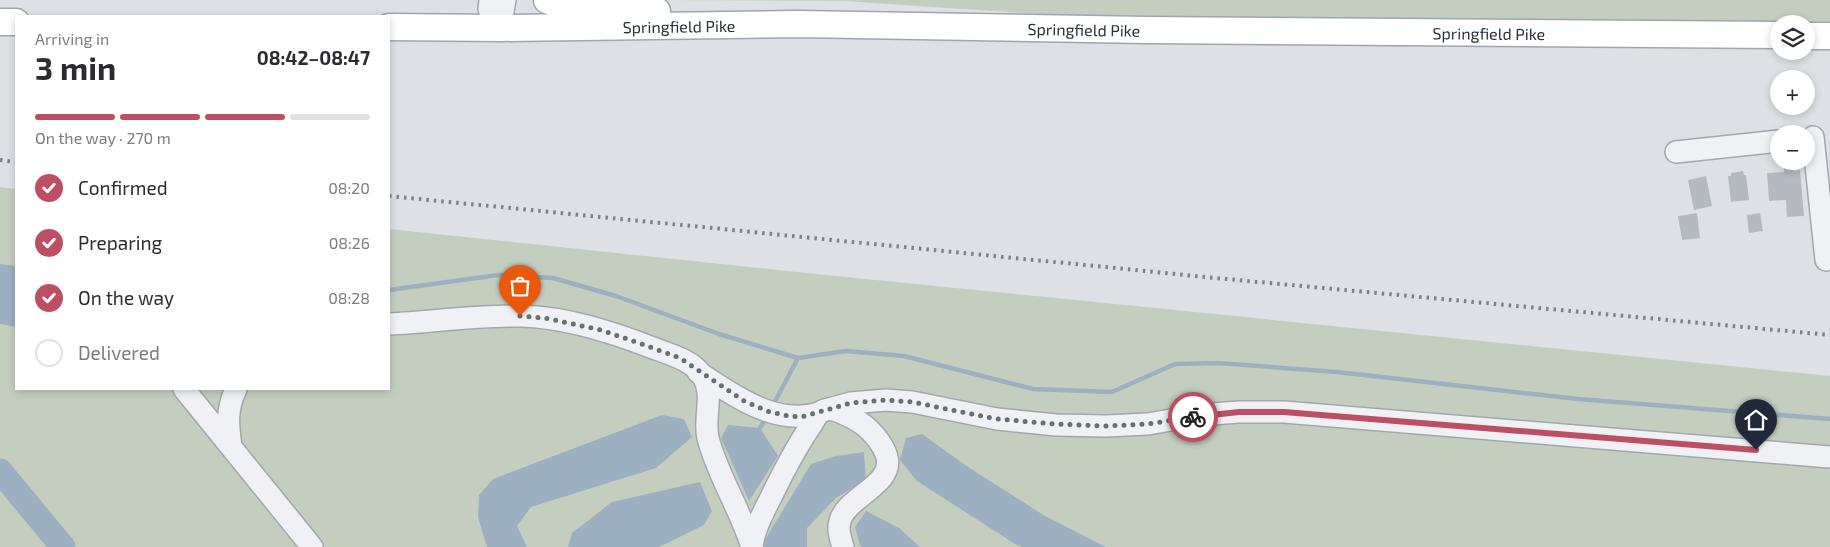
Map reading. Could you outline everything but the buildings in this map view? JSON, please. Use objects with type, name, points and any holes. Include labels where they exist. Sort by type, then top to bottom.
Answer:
[{"type":"main road","points":[[547,0],[555,3],[799,24]]},
{"type":"main road","points":[[0,22],[15,22]]},
{"type":"main road","name":"Springfield Pike","points":[[390,27],[500,28],[799,24],[1146,30],[1770,35]]},
{"type":"main road","points":[[1815,36],[1830,36]]},
{"type":"street","points":[[490,0],[489,9],[500,28]]},
{"type":"street","points":[[500,28],[505,0]]},
{"type":"street","points":[[1816,137],[1826,260]]},
{"type":"street","points":[[1676,152],[1770,142]]},
{"type":"street","points":[[390,324],[520,316],[545,318],[601,330],[680,358],[744,401],[769,411],[801,417],[851,403],[886,400],[912,402],[997,419],[1106,426],[1148,424],[1207,415],[1284,412],[1830,457]]},
{"type":"street","points":[[698,371],[707,386],[709,397],[708,437],[752,547]]},
{"type":"street","points":[[185,390],[312,547]]},
{"type":"street","points":[[231,447],[228,413],[236,390]]},
{"type":"street","points":[[875,436],[880,414],[886,400]]},
{"type":"street","points":[[752,547],[758,525],[799,442],[825,410]]},
{"type":"street","points":[[825,410],[857,420],[867,427],[875,436],[886,456],[886,468],[883,476],[868,492],[849,505],[839,522],[843,547]]},
{"type":"green space","points":[[661,0],[1830,0],[1830,23],[1815,23],[1815,15],[1770,15],[1770,22],[1066,16],[844,1]]},
{"type":"green space","points":[[0,187],[15,189],[15,390],[390,390],[390,229],[1830,376],[1830,547],[0,547]]},
{"type":"water","points":[[0,264],[15,266],[15,327],[0,324]]},
{"type":"water","points":[[662,415],[684,419],[692,437],[656,468],[531,507],[517,526],[527,547],[487,547],[478,517],[479,495],[493,479]]},
{"type":"water","points":[[728,425],[760,428],[778,456],[749,501],[721,438]]},
{"type":"water","points":[[922,434],[968,467],[1045,516],[1106,547],[1022,547],[1015,544],[917,481],[900,460],[906,438]]},
{"type":"water","points":[[864,452],[866,480],[836,498],[807,528],[807,547],[765,547],[763,543],[811,464],[836,456]]},
{"type":"water","points":[[700,482],[712,511],[704,525],[659,547],[568,547],[572,533],[612,502]]},
{"type":"water","points":[[866,511],[899,528],[920,547],[862,547],[855,527]]},
{"type":"waterway","points":[[390,290],[498,275],[553,278],[616,296],[719,334],[798,358],[846,351],[904,356],[1033,389],[1112,392],[1175,364],[1218,363],[1337,372],[1578,399],[1830,419]]},
{"type":"waterway","points":[[772,407],[798,358]]},
{"type":"waterway","points":[[760,428],[767,416]]},
{"type":"waterway","points":[[0,471],[63,547]]},
{"type":"railway","points":[[0,160],[15,162]]},
{"type":"railway","points":[[390,196],[1226,279],[1830,335]]},
{"type":"way so far","points":[[520,316],[545,318],[601,330],[680,358],[744,401],[767,411],[788,416],[801,417],[851,403],[886,400],[912,402],[997,419],[1056,424],[1106,426],[1148,424],[1193,417]]},
{"type":"route","points":[[1193,417],[1239,412],[1284,412],[1756,450]]}]
